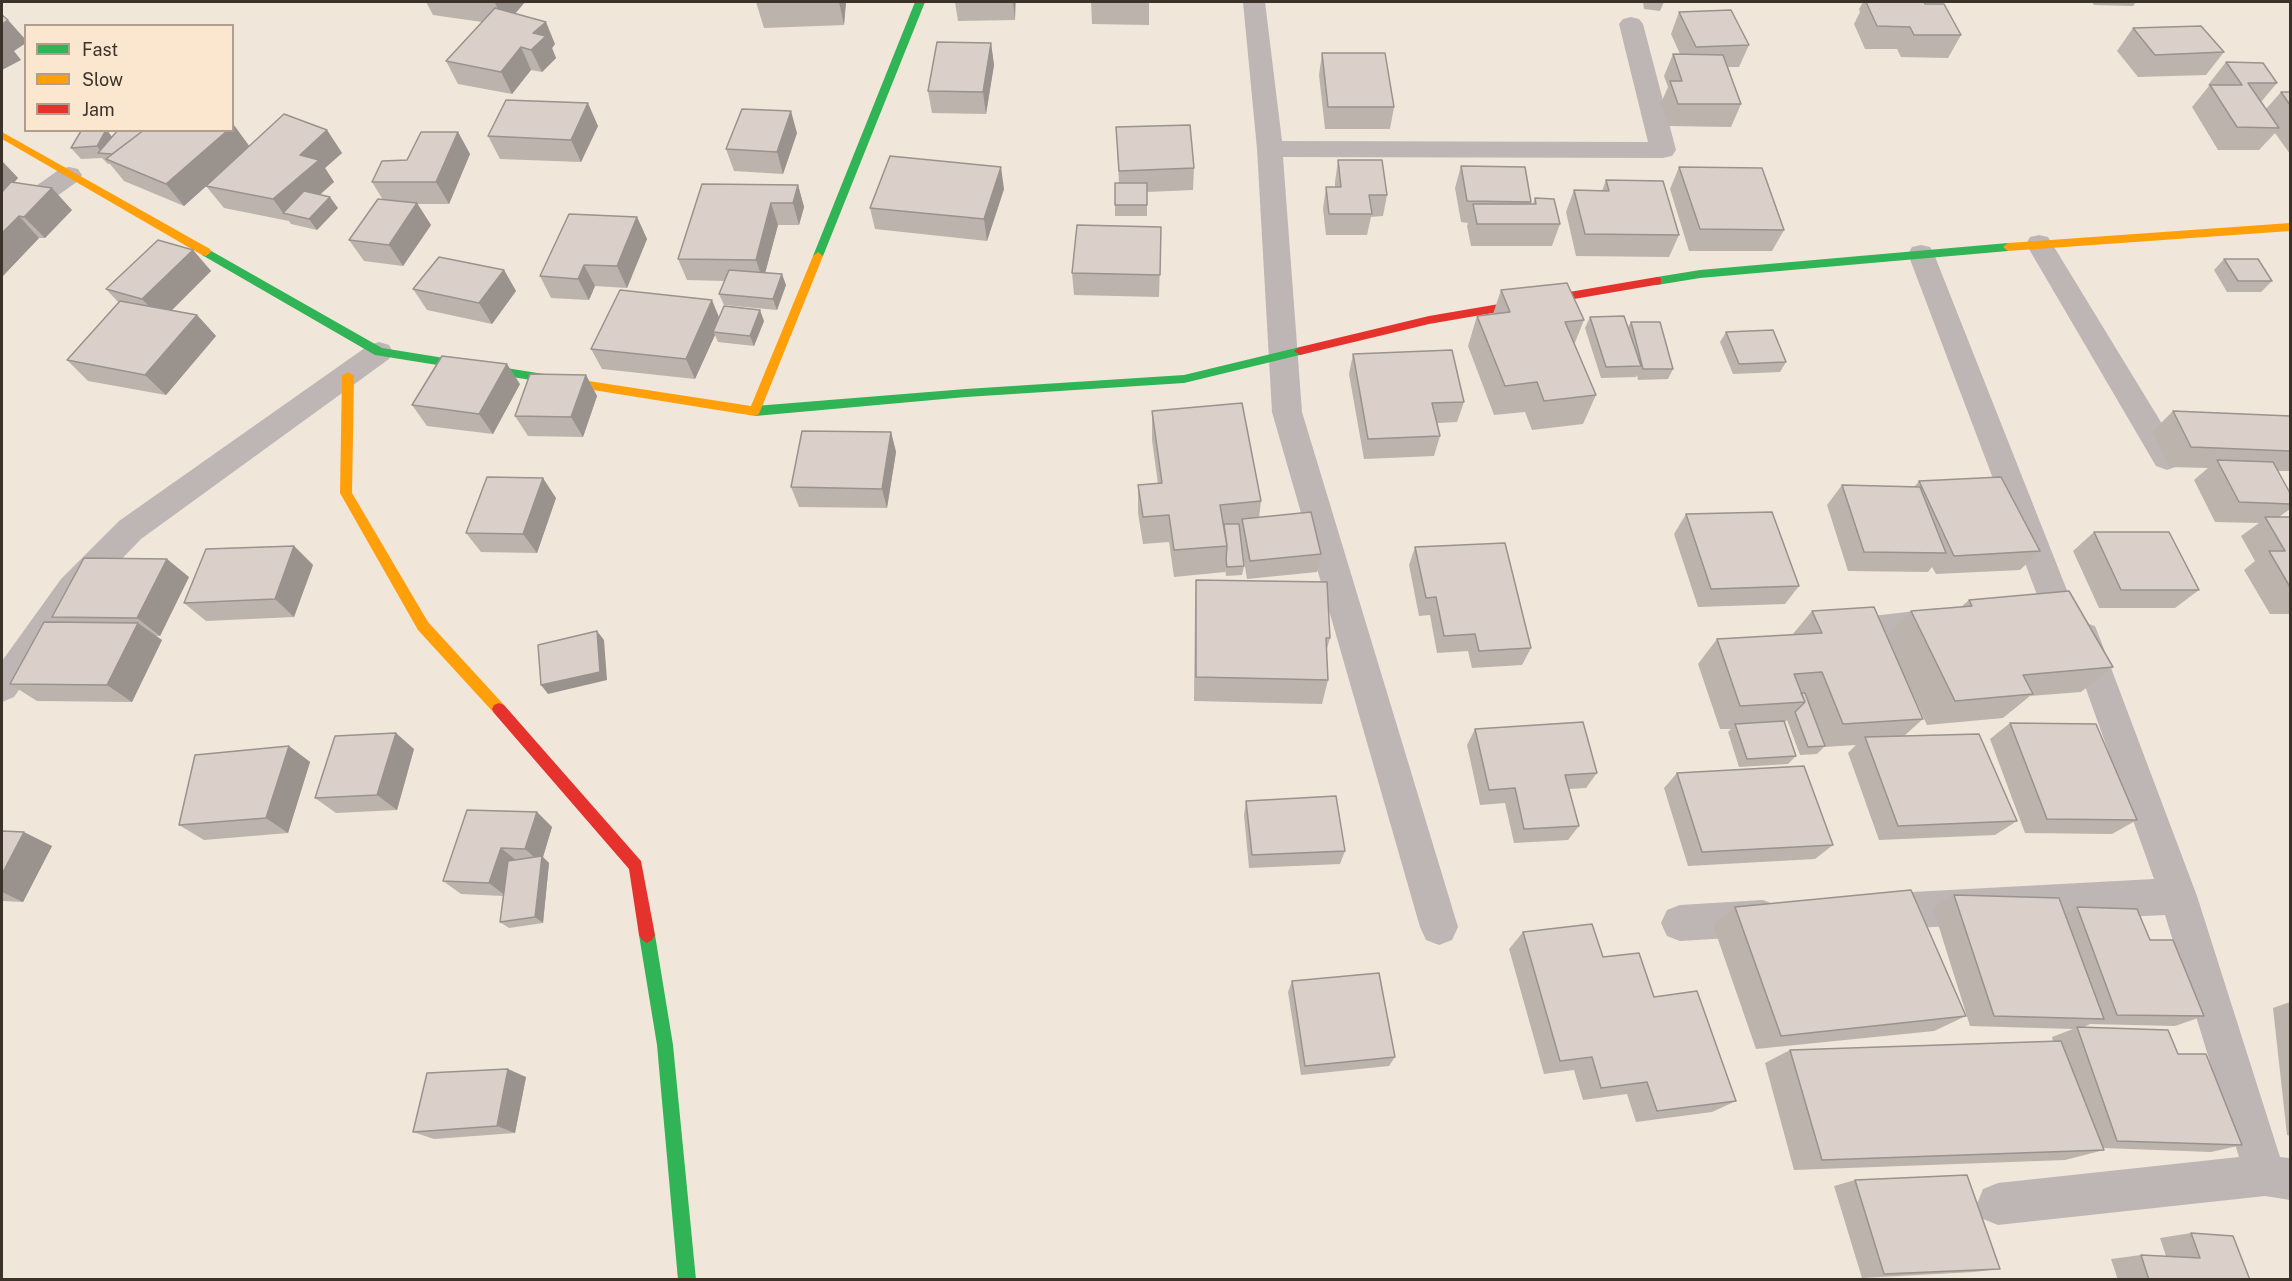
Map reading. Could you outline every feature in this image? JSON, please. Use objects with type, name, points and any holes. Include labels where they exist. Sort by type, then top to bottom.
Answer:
[{"type":"street","points":[[755,411],[920,2]]},
{"type":"street","points":[[1254,2],[1270,149],[1287,412],[1439,927]]},
{"type":"street","points":[[1270,149],[1663,150],[1630,24]]},
{"type":"street","points":[[2,135],[379,352],[755,411],[966,393],[1184,379],[1429,320],[1700,274],[2039,244],[2290,227]]},
{"type":"street","points":[[2,224],[69,175]]},
{"type":"street","points":[[2039,244],[2167,458]]},
{"type":"street","points":[[1921,254],[2058,608],[2083,636],[2278,1177],[1998,1204]]},
{"type":"street","points":[[2,687],[72,589],[130,530],[379,352]]},
{"type":"street","points":[[348,376],[346,493],[423,626],[541,756],[636,866],[666,1045],[687,1280]]},
{"type":"street","points":[[2022,612],[2058,608]]},
{"type":"street","points":[[1810,637],[1975,618]]},
{"type":"street","points":[[1846,914],[2178,896]]},
{"type":"street","points":[[1680,923],[1798,916]]},
{"type":"building","points":[[1866,2],[1944,4],[1961,35],[1914,35],[1910,27],[1877,26]]},
{"type":"building","points":[[495,8],[546,22],[533,33],[546,36],[531,50],[521,47],[501,72],[446,61]]},
{"type":"building","points":[[1731,10],[1749,45],[1696,47],[1679,12]]},
{"type":"building","points":[[2,15],[8,20],[2,24]]},
{"type":"building","points":[[2201,26],[2224,52],[2155,55],[2133,28]]},
{"type":"building","points":[[937,42],[991,43],[983,92],[928,91]]},
{"type":"building","points":[[1322,53],[1385,53],[1394,107],[1328,107]]},
{"type":"building","points":[[1673,54],[1723,55],[1741,104],[1678,104],[1670,81],[1682,81]]},
{"type":"building","points":[[2226,62],[2263,63],[2277,83],[2248,83],[2279,128],[2237,127],[2210,85],[2242,85]]},
{"type":"building","points":[[2281,92],[2290,92],[2290,105]]},
{"type":"building","points":[[506,100],[588,103],[571,140],[488,136]]},
{"type":"building","points":[[742,109],[791,111],[777,152],[726,149]]},
{"type":"building","points":[[284,114],[327,130],[300,155],[319,160],[273,199],[206,186]]},
{"type":"building","points":[[1190,125],[1194,168],[1119,171],[1116,127]]},
{"type":"building","points":[[80,132],[105,132],[97,146],[71,148]]},
{"type":"building","points":[[116,132],[141,132],[112,154],[98,153]]},
{"type":"building","points":[[141,132],[226,132],[166,184],[106,159]]},
{"type":"building","points":[[421,132],[458,132],[436,182],[372,182],[382,161],[407,160]]},
{"type":"building","points":[[890,156],[1001,167],[984,219],[870,208]]},
{"type":"building","points":[[1338,160],[1382,160],[1387,195],[1369,195],[1372,214],[1329,214],[1326,187],[1341,187]]},
{"type":"building","points":[[1461,166],[1525,167],[1531,202],[1467,201]]},
{"type":"building","points":[[1679,167],[1762,168],[1784,230],[1700,229]]},
{"type":"building","points":[[1606,180],[1663,181],[1679,235],[1585,234],[1574,190],[1609,191]]},
{"type":"building","points":[[11,182],[52,188],[24,217],[19,216],[2,233],[2,192]]},
{"type":"building","points":[[1115,183],[1147,183],[1147,205],[1115,205]]},
{"type":"building","points":[[702,184],[798,185],[793,203],[771,203],[756,260],[678,259]]},
{"type":"building","points":[[304,191],[330,197],[309,219],[283,213]]},
{"type":"building","points":[[1535,198],[1554,199],[1560,224],[1477,224],[1473,204],[1536,204]]},
{"type":"building","points":[[378,199],[417,203],[389,245],[349,240]]},
{"type":"building","points":[[569,214],[637,217],[617,266],[584,265],[578,279],[540,276]]},
{"type":"building","points":[[1077,225],[1161,227],[1160,275],[1072,273]]},
{"type":"building","points":[[158,240],[193,250],[142,299],[106,289]]},
{"type":"building","points":[[439,257],[504,270],[479,303],[413,289]]},
{"type":"building","points":[[2224,259],[2258,259],[2272,281],[2238,281]]},
{"type":"building","points":[[729,270],[782,274],[773,299],[719,294]]},
{"type":"building","points":[[1567,283],[1584,320],[1565,322],[1596,395],[1544,401],[1537,382],[1505,386],[1477,316],[1510,312],[1501,290]]},
{"type":"building","points":[[620,290],[712,300],[686,359],[591,349]]},
{"type":"building","points":[[120,301],[197,315],[145,375],[67,360]]},
{"type":"building","points":[[724,306],[760,310],[750,336],[713,332]]},
{"type":"building","points":[[1624,316],[1641,366],[1606,367],[1590,317]]},
{"type":"building","points":[[1631,322],[1660,322],[1673,369],[1643,369]]},
{"type":"building","points":[[1773,330],[1786,362],[1739,364],[1726,332]]},
{"type":"building","points":[[1452,350],[1464,402],[1432,403],[1440,436],[1368,439],[1353,354]]},
{"type":"building","points":[[442,356],[507,364],[479,414],[412,405]]},
{"type":"building","points":[[530,374],[586,375],[571,417],[515,416]]},
{"type":"building","points":[[1242,403],[1261,501],[1220,505],[1227,546],[1174,550],[1169,515],[1143,517],[1138,485],[1162,483],[1152,411]]},
{"type":"building","points":[[2173,411],[2290,416],[2290,451],[2191,447]]},
{"type":"building","points":[[802,431],[891,432],[882,489],[791,487]]},
{"type":"building","points":[[2217,460],[2273,462],[2290,493],[2290,504],[2239,502]]},
{"type":"building","points":[[487,477],[543,478],[523,534],[466,533]]},
{"type":"building","points":[[2001,477],[2040,551],[1954,556],[1919,481]]},
{"type":"building","points":[[1842,485],[1920,487],[1946,553],[1864,552]]},
{"type":"building","points":[[1311,512],[1321,554],[1250,561],[1242,519]]},
{"type":"building","points":[[1772,512],[1799,586],[1711,589],[1686,514]]},
{"type":"building","points":[[2265,517],[2290,517],[2290,587],[2269,551],[2285,551]]},
{"type":"building","points":[[1224,524],[1239,524],[1244,566],[1227,567]]},
{"type":"building","points":[[2094,532],[2169,532],[2199,590],[2121,590]]},
{"type":"building","points":[[1505,543],[1531,648],[1479,651],[1475,634],[1444,636],[1436,597],[1426,598],[1415,547]]},
{"type":"building","points":[[294,546],[275,599],[184,603],[206,549]]},
{"type":"building","points":[[84,558],[167,559],[137,618],[52,617]]},
{"type":"building","points":[[1196,580],[1327,582],[1330,638],[1326,638],[1328,680],[1196,677]]},
{"type":"building","points":[[2069,591],[2113,667],[2023,675],[2033,694],[1955,701],[1911,611],[1972,606],[1969,600]]},
{"type":"building","points":[[1874,607],[1923,719],[1843,724],[1822,672],[1794,674],[1805,702],[1740,706],[1717,639],[1822,633],[1812,611]]},
{"type":"building","points":[[44,622],[138,623],[107,685],[10,684]]},
{"type":"building","points":[[597,631],[600,672],[541,685],[538,645]]},
{"type":"building","points":[[1801,693],[1805,693],[1825,746],[1808,747],[1795,712],[1805,702]]},
{"type":"building","points":[[1784,721],[1796,756],[1747,759],[1735,724]]},
{"type":"building","points":[[1583,722],[1597,773],[1565,775],[1579,826],[1524,829],[1515,788],[1489,790],[1475,729]]},
{"type":"building","points":[[2010,723],[2096,724],[2137,820],[2047,819]]},
{"type":"building","points":[[396,733],[377,795],[315,798],[335,736]]},
{"type":"building","points":[[1979,734],[2017,821],[1898,826],[1865,737]]},
{"type":"building","points":[[289,746],[266,818],[179,825],[195,755]]},
{"type":"building","points":[[1804,766],[1833,845],[1702,852],[1677,773]]},
{"type":"building","points":[[1336,796],[1345,851],[1252,855],[1246,801]]},
{"type":"building","points":[[467,810],[537,812],[525,849],[501,848],[489,883],[443,881]]},
{"type":"building","points":[[2,831],[24,832],[2,874]]},
{"type":"building","points":[[542,856],[535,917],[500,922],[508,861]]},
{"type":"building","points":[[1911,890],[1966,1016],[1781,1036],[1735,907]]},
{"type":"building","points":[[1954,895],[2059,898],[2104,1019],[1994,1016]]},
{"type":"building","points":[[2077,907],[2137,909],[2150,940],[2173,940],[2204,1016],[2117,1015]]},
{"type":"building","points":[[1592,924],[1603,957],[1639,953],[1654,997],[1697,991],[1736,1101],[1657,1111],[1647,1082],[1601,1088],[1592,1057],[1560,1061],[1523,932]]},
{"type":"building","points":[[1379,973],[1395,1057],[1305,1066],[1292,981]]},
{"type":"building","points":[[2077,1027],[2168,1030],[2178,1054],[2206,1054],[2242,1145],[2117,1141]]},
{"type":"building","points":[[2061,1041],[2104,1150],[1822,1160],[1790,1050]]},
{"type":"building","points":[[508,1069],[497,1126],[413,1132],[427,1073]]},
{"type":"building","points":[[1967,1175],[2000,1269],[1884,1274],[1855,1180]]},
{"type":"building","points":[[2191,1233],[2233,1236],[2250,1280],[2149,1280],[2141,1255],[2200,1258]]},
{"type":"traffic: fast","points":[[818,256],[920,2]]},
{"type":"traffic: fast","points":[[1657,281],[1700,274],[2008,247]]},
{"type":"traffic: fast","points":[[206,252],[379,352],[556,380]]},
{"type":"traffic: fast","points":[[755,411],[966,393],[1184,379],[1300,351]]},
{"type":"traffic: fast","points":[[647,935],[665,1045],[687,1280]]},
{"type":"traffic: slow","points":[[2,135],[206,252]]},
{"type":"traffic: slow","points":[[2008,247],[2290,227]]},
{"type":"traffic: slow","points":[[556,380],[755,411],[818,256]]},
{"type":"traffic: slow","points":[[348,376],[346,493],[423,626],[499,709]]},
{"type":"traffic: jam","points":[[1300,351],[1429,320],[1657,281]]},
{"type":"traffic: jam","points":[[499,709],[636,866],[647,935]]}]
